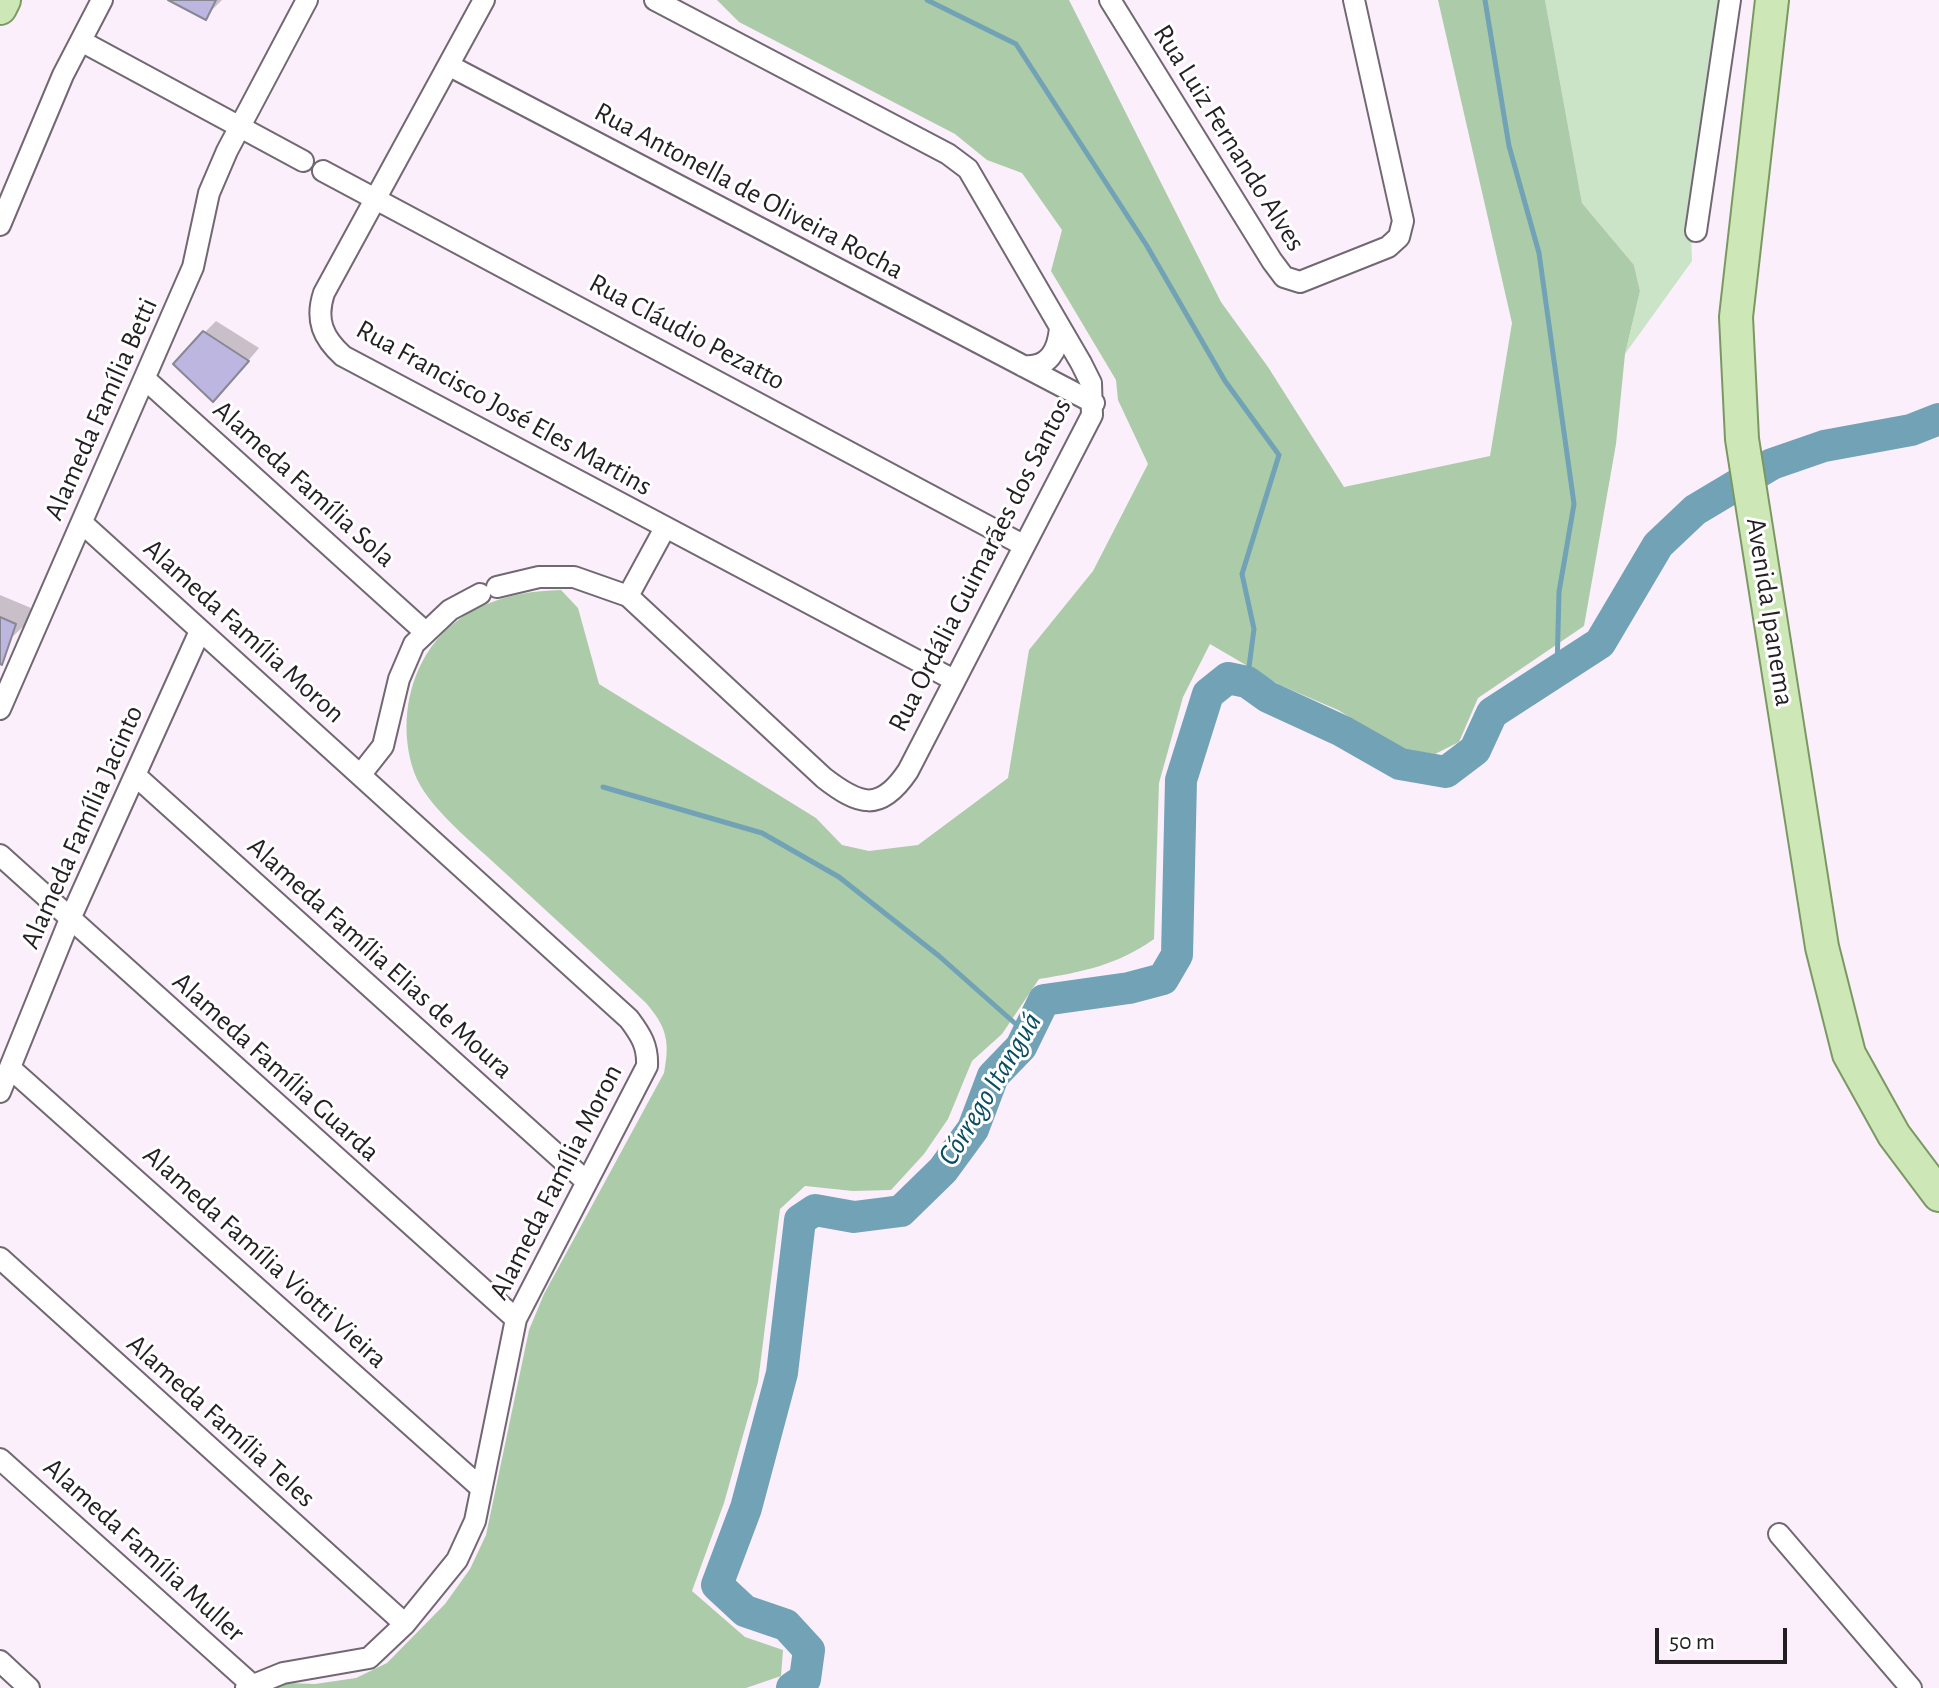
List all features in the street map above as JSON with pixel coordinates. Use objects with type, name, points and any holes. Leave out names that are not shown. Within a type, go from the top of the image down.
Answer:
[{"type":"main road","points":[[0,8],[4,0]]},
{"type":"main road","name":"Avenida Ipanema","points":[[1772,0],[1736,317],[1742,439],[1822,947],[1849,1054],[1894,1135],[1939,1195]]},
{"type":"street","points":[[0,225],[102,0]]},
{"type":"street","name":"Alameda Família Betti","points":[[0,709],[193,267],[209,193],[239,126],[307,0]]},
{"type":"street","name":"Rua Francisco José Eles Martins","points":[[484,0],[375,196],[319,306],[322,331],[330,344],[343,356],[952,679]]},
{"type":"street","name":"Rua Luiz Fernando Alves","points":[[1110,0],[1272,261],[1284,277],[1300,282],[1388,247],[1399,237],[1403,221],[1350,2]]},
{"type":"street","points":[[1696,231],[1730,0]]},
{"type":"street","name":"Rua Ordália Guimarães dos Santos","points":[[424,631],[450,610],[489,590],[539,577],[574,577],[628,596],[848,797],[867,802],[884,798],[897,787],[1085,430],[1094,403],[1091,383],[968,169],[948,154],[658,1]]},
{"type":"street","points":[[81,41],[303,161]]},
{"type":"street","name":"Rua Antonella de Oliveira Rocha","points":[[450,66],[1094,403]]},
{"type":"street","name":"Rua Cláudio Pezatto","points":[[323,171],[375,196],[1023,545]]},
{"type":"street","points":[[1023,366],[1034,367],[1046,361],[1058,348],[1060,328]]},
{"type":"street","name":"Alameda Família Sola","points":[[145,379],[424,631]]},
{"type":"street","name":"Alameda Família Moron","points":[[82,523],[629,1019],[644,1038],[647,1066],[516,1319],[472,1529],[457,1560],[405,1624],[369,1658],[283,1673],[249,1686]]},
{"type":"street","points":[[628,596],[665,528]]},
{"type":"street","name":"Alameda Família Jacinto","points":[[0,1092],[70,919],[200,631]]},
{"type":"street","points":[[361,774],[383,746],[399,679],[414,644],[424,631]]},
{"type":"street","name":"Alameda Família Elias de Moura","points":[[136,776],[587,1182]]},
{"type":"street","name":"Alameda Família Guarda","points":[[0,855],[516,1319]]},
{"type":"street","name":"Alameda Família Viotti Vieira","points":[[10,1068],[481,1488]]},
{"type":"street","name":"Alameda Família Teles","points":[[0,1258],[405,1624]]},
{"type":"street","name":"Alameda Família Muller","points":[[0,1459],[249,1686]]},
{"type":"street","points":[[1779,1534],[1911,1688]]},
{"type":"street","points":[[0,1661],[29,1688]]},
{"type":"green space","points":[[717,0],[1069,0],[1221,302],[1268,367],[1344,487],[1490,456],[1512,323],[1438,0],[1545,0],[1582,203],[1634,265],[1640,291],[1625,354],[1616,444],[1584,626],[1478,698],[1459,742],[1435,754],[1403,750],[1338,710],[1280,685],[1210,644],[1183,697],[1159,783],[1154,939],[1127,955],[1099,966],[1039,979],[1002,1034],[972,1061],[948,1119],[924,1154],[891,1190],[853,1191],[805,1186],[780,1209],[758,1382],[724,1503],[692,1591],[745,1637],[783,1650],[781,1676],[746,1688],[275,1688],[287,1683],[315,1684],[356,1678],[387,1663],[445,1604],[470,1569],[486,1535],[529,1330],[544,1294],[664,1073],[666,1062],[663,1028],[646,1003],[453,825],[420,785],[407,743],[407,712],[413,683],[426,655],[452,625],[484,605],[521,594],[561,590],[578,608],[599,684],[816,818],[842,845],[869,851],[918,845],[1008,778],[1029,650],[1093,571],[1148,464],[1118,400],[1116,380],[1051,271],[1062,230],[1022,173],[987,160],[955,134],[739,22]]},
{"type":"green space","points":[[1545,0],[1719,0],[1690,208],[1692,261],[1625,354],[1640,291],[1634,265],[1582,203]]},
{"type":"building","points":[[168,0],[216,0],[206,20]]},
{"type":"building","points":[[203,331],[249,361],[213,402],[173,364]]},
{"type":"building","points":[[0,617],[16,624],[2,665],[0,664]]},
{"type":"waterway","points":[[927,0],[1016,44],[1147,246],[1225,381],[1279,455],[1242,574],[1254,629],[1247,682]]},
{"type":"waterway","points":[[1485,0],[1509,146],[1539,253],[1574,504],[1559,592],[1557,670]]},
{"type":"waterway","name":"Córrego Itanguá","points":[[792,1688],[805,1679],[809,1650],[786,1625],[745,1611],[717,1585],[746,1508],[782,1373],[800,1220],[815,1210],[854,1217],[901,1211],[943,1170],[973,1129],[993,1076],[1021,1047],[1044,1000],[1129,988],[1163,979],[1177,955],[1181,780],[1208,694],[1228,678],[1247,682],[1268,697],[1342,731],[1400,764],[1446,772],[1475,750],[1492,713],[1600,643],[1658,545],[1695,510],[1772,464],[1824,446],[1911,430],[1939,419]]},
{"type":"waterway","points":[[603,787],[762,833],[839,877],[939,956],[1027,1034]]}]
